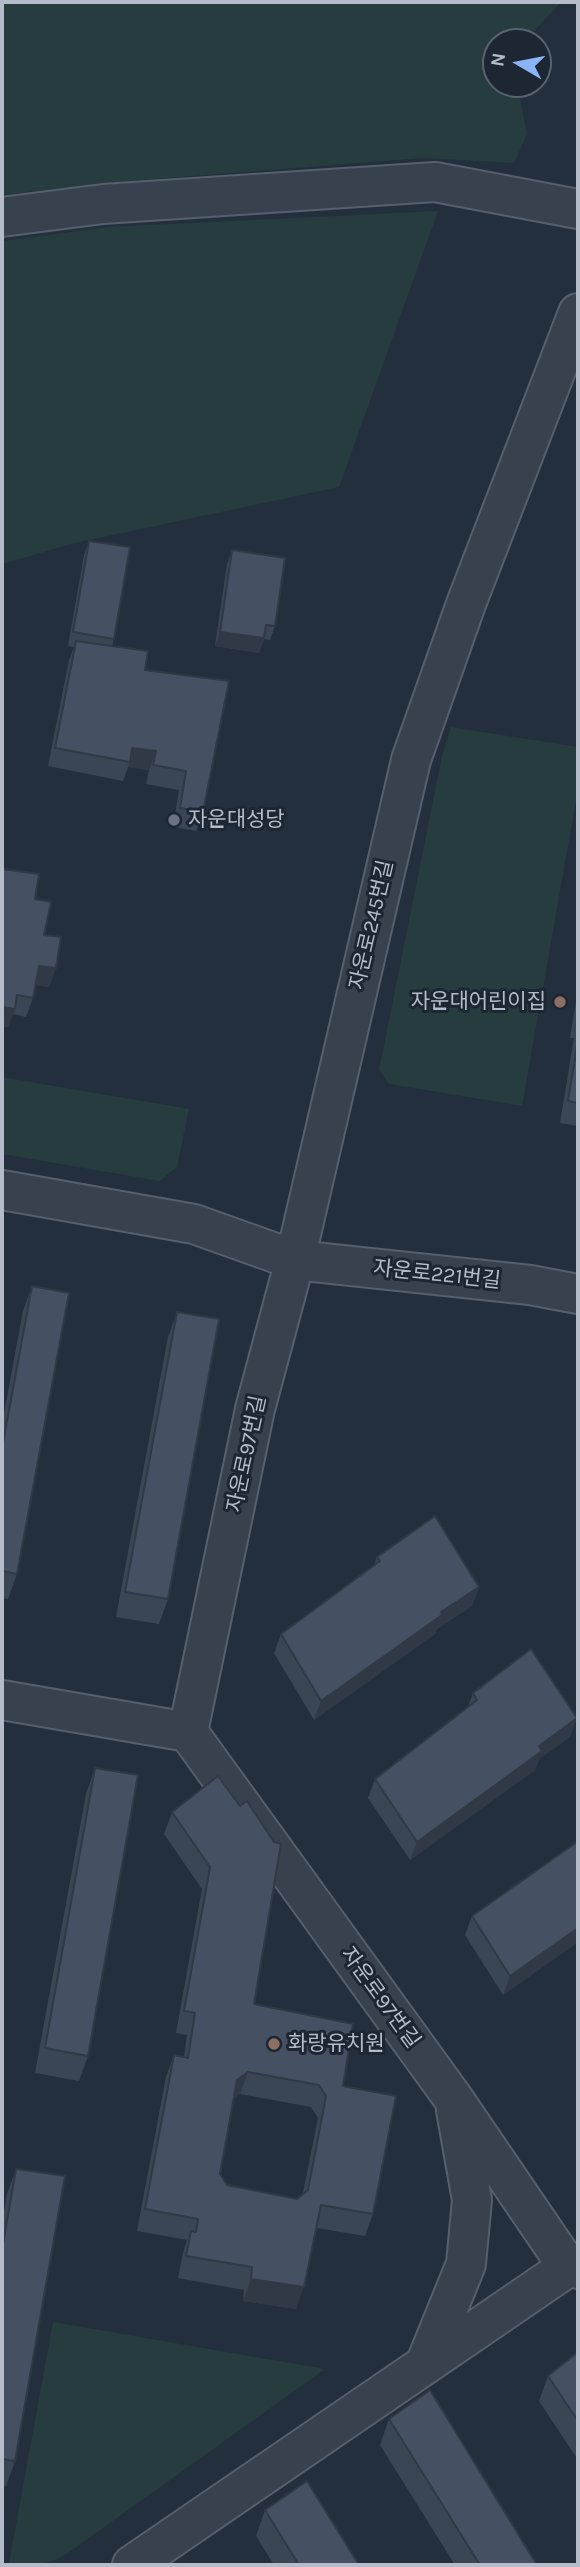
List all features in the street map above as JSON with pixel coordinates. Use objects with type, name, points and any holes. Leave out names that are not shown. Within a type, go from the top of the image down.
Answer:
[{"type":"street","points":[[2,217],[103,204],[435,182],[578,209]]},
{"type":"street","name":"자운로245번길","points":[[295,1260],[411,760],[466,604],[578,313]]},
{"type":"street","points":[[2,1190],[194,1224],[295,1260]]},
{"type":"street","name":"자운로221번길","points":[[295,1260],[530,1285],[578,1294]]},
{"type":"street","name":"자운로97번길","points":[[132,2565],[425,2365],[573,2268],[188,1732],[255,1409],[295,1260]]},
{"type":"street","points":[[2,1700],[188,1732]]},
{"type":"street","points":[[425,2365],[466,2264],[472,2200],[453,2098]]},
{"type":"green space","points":[[2,2],[561,2],[537,28],[482,28],[482,98],[520,98],[527,134],[514,163],[423,158],[105,183],[2,195]]},
{"type":"green space","points":[[438,211],[339,487],[75,543],[2,564],[2,241],[108,227]]},
{"type":"green space","points":[[451,727],[578,747],[578,789],[522,1106],[389,1084],[379,1070],[442,756]]},
{"type":"green space","points":[[2,1077],[189,1109],[177,1167],[160,1181],[2,1154]]},
{"type":"green space","points":[[53,2322],[325,2369],[68,2553],[40,2564],[9,2563]]},
{"type":"building","points":[[89,541],[130,547],[114,639],[73,632]]},
{"type":"building","points":[[232,550],[285,558],[275,626],[266,625],[264,638],[220,632]]},
{"type":"building","points":[[76,641],[148,651],[145,670],[229,681],[203,812],[180,808],[186,771],[153,765],[156,751],[132,748],[130,762],[55,748]]},
{"type":"building","points":[[2,869],[39,874],[35,899],[51,902],[44,935],[61,937],[56,968],[39,966],[33,998],[17,995],[15,1009],[2,1007]]},
{"type":"building","points":[[578,1040],[578,1103],[568,1101]]},
{"type":"building","points":[[32,1286],[69,1293],[17,1574],[2,1571],[2,1448]]},
{"type":"building","points":[[177,1312],[219,1319],[168,1599],[125,1592]]},
{"type":"building","points":[[435,1516],[479,1587],[321,1701],[281,1634],[380,1561],[377,1557]]},
{"type":"building","points":[[531,1649],[577,1718],[539,1746],[542,1751],[417,1842],[375,1779],[477,1700],[473,1693]]},
{"type":"building","points":[[95,1768],[138,1775],[88,2056],[45,2048]]},
{"type":"building","points":[[218,1776],[240,1806],[247,1801],[274,1842],[281,1844],[254,2004],[353,2024],[343,2086],[396,2096],[373,2214],[321,2205],[304,2287],[251,2279],[252,2267],[186,2256],[191,2231],[196,2232],[198,2219],[145,2209],[174,2055],[188,2058],[195,2013],[184,2011],[210,1867],[172,1812]],"holes":[[[248,2072],[319,2085],[326,2096],[308,2190],[297,2199],[227,2185],[220,2174],[237,2080]]]},
{"type":"building","points":[[577,1842],[578,1928],[510,1976],[472,1916]]},
{"type":"building","points":[[16,2169],[65,2176],[15,2461],[2,2459],[2,2250]]},
{"type":"building","points":[[578,2352],[578,2421],[548,2376]]},
{"type":"building","points":[[430,2390],[537,2565],[480,2565],[389,2419]]},
{"type":"building","points":[[307,2481],[359,2565],[299,2565],[265,2510]]},
{"type":"place","name":"자운대성당","points":[[174,820]]},
{"type":"place","name":"자운대어린이집","points":[[560,1002]]},
{"type":"place","name":"화랑유치원","points":[[274,2044]]}]
